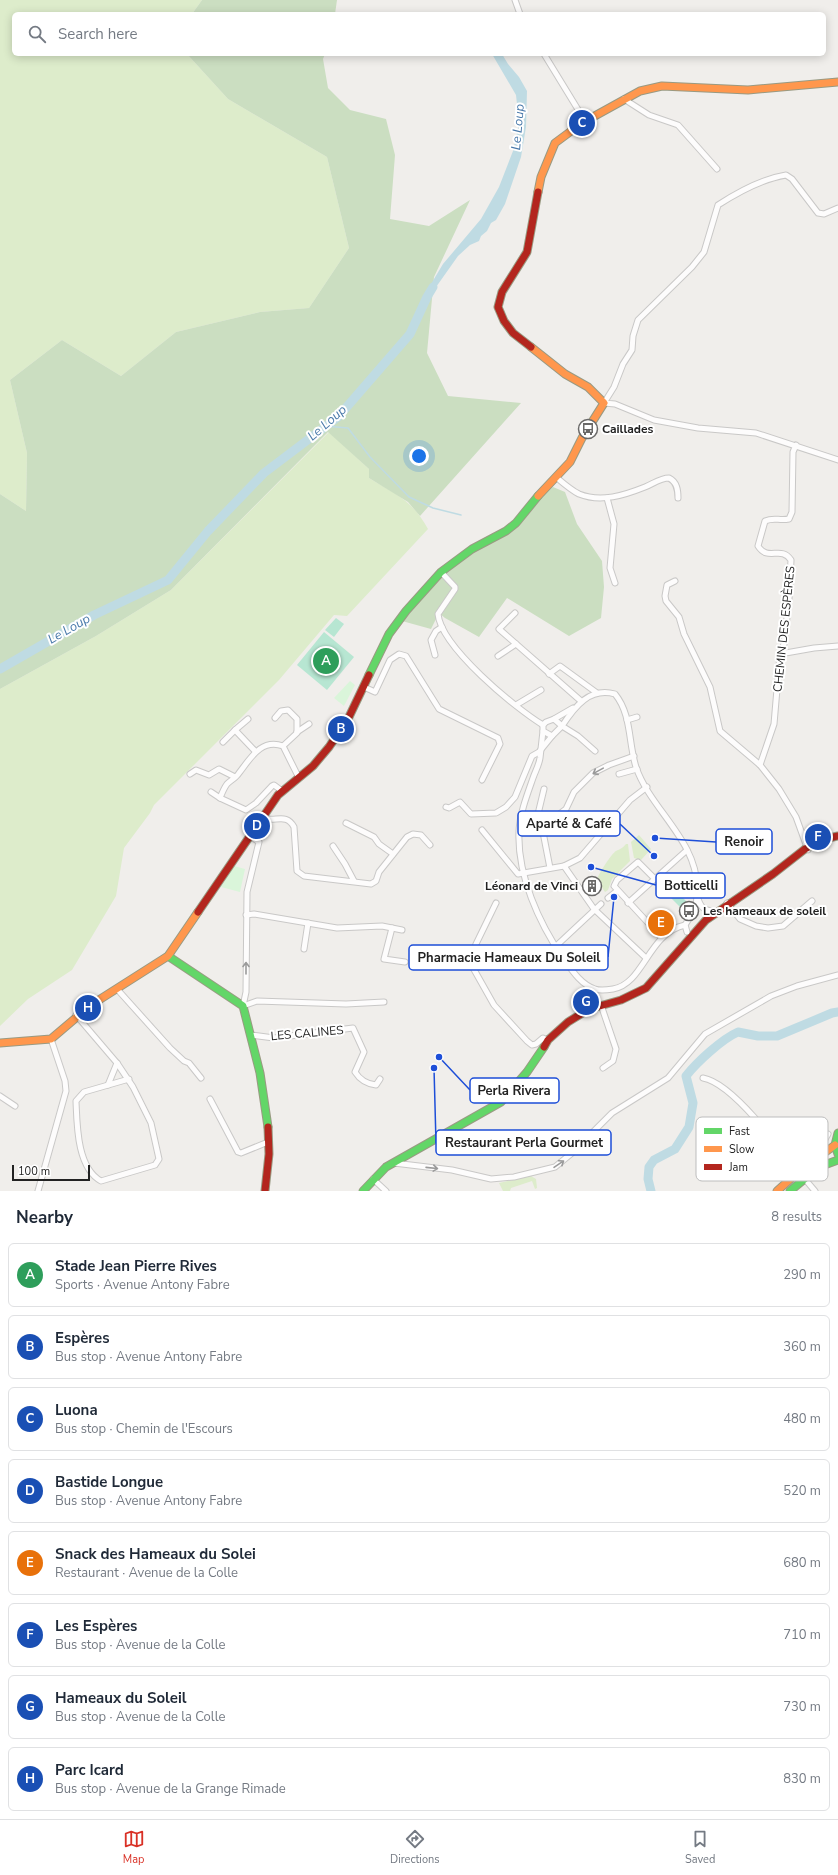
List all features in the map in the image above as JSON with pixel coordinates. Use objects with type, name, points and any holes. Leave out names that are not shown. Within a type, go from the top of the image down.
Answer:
[{"type":"street","points":[[515,0],[519,12]]},
{"type":"street","points":[[545,56],[585,121]]},
{"type":"street","points":[[838,82],[728,91],[662,86],[640,91],[585,121],[555,143],[549,154],[541,177],[527,252],[502,292],[498,307],[504,321],[513,333],[565,374],[588,387],[601,400],[615,404],[654,420],[705,429],[756,433],[838,460]]},
{"type":"street","points":[[624,99],[649,115],[678,125],[717,170]]},
{"type":"street","points":[[0,1043],[52,1040],[76,1016],[91,1005],[168,956],[282,791],[313,766],[329,747],[348,719],[389,634],[411,605],[441,572],[472,549],[506,531],[522,516],[541,492],[570,462],[601,400],[614,387],[623,364],[632,350],[633,336],[638,320],[692,267],[704,252],[718,205],[738,192],[767,180],[786,175],[792,179],[818,213],[824,214],[838,208]]},
{"type":"street","name":"CHEMIN DES ESPÈRES","points":[[760,765],[774,724],[780,654],[784,644],[789,599],[791,560],[787,555],[780,552],[771,554],[761,550],[758,546],[765,521],[772,518],[783,520],[789,519],[792,512],[793,452],[796,446]]},
{"type":"street","points":[[556,477],[578,494],[596,499],[631,493],[662,479],[669,478],[675,483],[678,490],[678,498]]},
{"type":"street","points":[[607,498],[614,524],[610,568],[616,583]]},
{"type":"street","points":[[441,572],[456,586],[438,614],[438,622],[473,668],[516,705],[543,724]]},
{"type":"street","points":[[675,581],[667,585],[664,596],[666,601],[679,617],[684,634],[710,688],[720,731],[760,765],[788,802],[796,817],[808,849]]},
{"type":"street","points":[[514,613],[499,629],[581,701]]},
{"type":"street","points":[[435,655],[431,640],[436,631],[442,627]]},
{"type":"street","points":[[498,656],[516,644]]},
{"type":"street","points":[[780,654],[814,648],[838,646]]},
{"type":"street","points":[[364,687],[375,692],[390,660],[400,654],[406,656],[439,709],[498,738],[500,744],[482,780]]},
{"type":"street","points":[[549,674],[560,666],[597,692]]},
{"type":"street","points":[[516,705],[541,690]]},
{"type":"street","points":[[446,807],[449,808],[460,802],[471,814],[496,813],[506,807],[515,797],[532,756],[539,752],[562,726],[574,708],[581,701],[597,692],[616,694],[622,702],[637,769],[687,850],[695,872],[697,889]]},
{"type":"street","points":[[543,724],[574,708]]},
{"type":"street","points":[[275,718],[281,711],[288,710],[297,719],[297,732]]},
{"type":"street","points":[[627,720],[637,717]]},
{"type":"street","points":[[223,742],[248,719]]},
{"type":"street","points":[[554,719],[595,750]]},
{"type":"street","points":[[283,746],[297,732],[309,724]]},
{"type":"street","points":[[543,724],[539,752],[540,758],[522,812],[519,831],[521,853],[525,874],[543,926],[574,973],[588,986],[596,990],[614,989],[626,983],[640,969],[646,958],[662,938],[676,927],[685,925],[696,908],[697,895],[701,907],[706,910],[712,910]]},
{"type":"street","points":[[235,730],[255,751]]},
{"type":"street","points":[[543,731],[552,736]]},
{"type":"street","points":[[220,798],[226,785],[235,777],[255,751],[267,745],[276,743],[283,746],[299,778]]},
{"type":"street","points":[[542,827],[566,809],[574,792],[593,773],[609,765],[634,756]]},
{"type":"street","points":[[190,774],[196,770],[209,775],[219,769],[235,777]]},
{"type":"street","points":[[619,774],[637,769]]},
{"type":"street","points":[[211,792],[220,798],[246,810],[256,803],[272,786],[274,785],[282,791]]},
{"type":"street","points":[[482,830],[516,873],[520,875],[564,866],[580,858],[630,800],[647,787]]},
{"type":"street","points":[[544,790],[538,814],[550,868]]},
{"type":"street","points":[[262,818],[285,819],[291,821],[294,827],[298,871],[304,876],[371,884],[376,881],[379,872],[407,836],[413,834],[421,835],[430,844]]},
{"type":"street","points":[[346,823],[374,837],[379,844],[393,854]]},
{"type":"street","points":[[250,836],[258,842],[247,892],[246,992],[243,1006],[260,1072],[268,1142],[268,1167],[265,1191]]},
{"type":"street","points":[[656,979],[687,932],[703,917],[712,910],[727,903],[773,874],[808,849],[838,836]]},
{"type":"street","points":[[333,846],[354,881]]},
{"type":"street","points":[[628,903],[654,878],[687,850]]},
{"type":"street","points":[[654,878],[639,863],[636,862],[616,882],[614,886],[628,903],[662,938]]},
{"type":"street","points":[[564,866],[594,909],[646,958]]},
{"type":"street","points":[[608,898],[617,891]]},
{"type":"street","points":[[727,903],[740,919],[756,926],[768,928],[782,926],[812,901]]},
{"type":"street","points":[[496,903],[476,944],[472,966],[494,1005],[527,1041],[532,1045],[536,1044],[543,1038],[548,1040]]},
{"type":"street","points":[[363,1191],[373,1179],[394,1163],[501,1102],[526,1072],[548,1040],[568,1022],[582,1012],[633,996],[651,984],[698,927],[727,903]]},
{"type":"street","points":[[556,947],[580,925],[594,909],[601,904]]},
{"type":"street","points":[[246,915],[254,914],[337,928],[382,926],[402,930]]},
{"type":"street","points":[[304,948],[308,923]]},
{"type":"street","points":[[685,925],[687,932]]},
{"type":"street","points":[[392,928],[384,960],[405,962]]},
{"type":"street","points":[[168,956],[243,1006]]},
{"type":"street","points":[[394,1163],[452,1170],[491,1179],[514,1177],[555,1167],[572,1153],[612,1114],[668,1078],[705,1034],[771,996],[797,986],[838,975]]},
{"type":"street","points":[[117,988],[170,1048],[188,1063],[201,1078]]},
{"type":"street","points":[[243,1006],[257,1001],[346,1004],[384,1002]]},
{"type":"street","points":[[601,1005],[616,1049],[613,1061],[603,1068]]},
{"type":"street","points":[[76,1016],[129,1079],[151,1123],[160,1159],[155,1165],[100,1181],[93,1177],[77,1136],[76,1101],[84,1092],[129,1079]]},
{"type":"street","name":"LES CALINES","points":[[251,1035],[274,1038],[353,1028],[364,1052],[355,1072],[359,1078],[370,1084],[376,1085],[380,1079]]},
{"type":"street","points":[[38,1191],[66,1092],[66,1081],[52,1040]]},
{"type":"street","points":[[108,1085],[117,1064]]},
{"type":"street","points":[[704,1078],[713,1081],[753,1117]]},
{"type":"street","points":[[0,1096],[15,1106]]},
{"type":"street","points":[[210,1099],[238,1152],[241,1153],[268,1142]]},
{"type":"street","points":[[838,1133],[835,1145],[838,1154]]},
{"type":"street","points":[[828,1150],[835,1145]]},
{"type":"street","points":[[828,1164],[838,1160]]},
{"type":"street","points":[[373,1179],[386,1191]]},
{"type":"street","points":[[777,1191],[788,1181]]},
{"type":"street","points":[[790,1191],[801,1181]]},
{"type":"street","points":[[807,1181],[815,1191]]},
{"type":"green space","points":[[0,0],[202,0],[193,12],[12,12],[12,56],[189,56],[228,99],[327,157],[349,248],[309,308],[260,312],[176,332],[121,376],[62,340],[10,380],[27,453],[26,511],[0,494]]},
{"type":"green space","points":[[202,0],[337,0],[335,12],[193,12]]},
{"type":"green space","points":[[189,56],[324,56],[323,59],[328,88],[350,110],[386,119],[395,155],[390,219],[429,226],[470,200],[434,277],[427,353],[448,396],[521,403],[420,516],[408,502],[369,478],[369,469],[328,432],[171,590],[96,636],[0,689],[0,494],[26,511],[27,453],[10,380],[62,340],[121,376],[176,332],[260,312],[309,308],[349,248],[327,157],[228,99]]},
{"type":"green space","points":[[329,432],[369,469],[369,478],[396,494],[410,505],[428,529],[347,616],[334,615],[279,680],[154,805],[150,813],[124,848],[116,896],[72,970],[28,999],[0,1026],[0,689],[96,636],[171,590]]},
{"type":"green space","points":[[553,487],[565,492],[577,524],[602,561],[604,587],[601,618],[569,636],[507,598],[479,637],[445,618],[439,613],[431,629],[402,621],[435,580],[476,544],[519,522],[540,497]]},
{"type":"green space","points":[[336,618],[344,624],[334,637],[325,630]]},
{"type":"green space","points":[[324,632],[354,657],[327,690],[297,665]]},
{"type":"green space","points":[[350,681],[355,685],[344,706],[334,698]]},
{"type":"green space","points":[[639,835],[651,849],[641,860],[634,858],[631,842]]},
{"type":"green space","points":[[628,844],[630,861],[612,879],[608,890],[605,892],[597,880],[611,856]]},
{"type":"green space","points":[[234,866],[245,869],[240,892],[221,887]]},
{"type":"green space","points":[[674,889],[687,902],[681,908],[668,895]]},
{"type":"green space","points":[[531,1176],[536,1179],[537,1188],[535,1189],[532,1181],[511,1188],[510,1191],[503,1191],[499,1183]]},
{"type":"water","name":"Le Loup","points":[[493,56],[503,56],[519,77],[527,91],[526,127],[521,157],[505,204],[496,220],[491,223],[479,241],[470,245],[458,256],[429,297],[425,296],[443,264],[481,219],[499,187],[513,151],[519,123],[516,95]]},
{"type":"waterway","name":"Le Loup","points":[[0,669],[94,615],[168,580],[208,531],[264,473],[338,417],[410,334],[433,287]]},
{"type":"waterway","points":[[326,426],[348,428],[370,457],[409,497],[433,508],[461,515]]},
{"type":"waterway","points":[[651,1191],[648,1179],[649,1167],[654,1160],[675,1149],[689,1127],[693,1103],[686,1076],[703,1058],[717,1045],[738,1032],[758,1036],[777,1036],[832,1013],[838,1012]]},
{"type":"traffic: fast","points":[[369,675],[389,634],[406,611],[441,572],[472,549],[506,531],[516,523],[538,496]]},
{"type":"traffic: fast","points":[[168,956],[243,1006],[260,1073],[268,1127]]},
{"type":"traffic: fast","points":[[363,1191],[386,1167],[501,1102],[527,1072],[544,1047]]},
{"type":"traffic: fast","points":[[838,1133],[835,1145],[838,1154]]},
{"type":"traffic: fast","points":[[828,1164],[838,1160]]},
{"type":"traffic: fast","points":[[790,1191],[802,1181]]},
{"type":"traffic: slow","points":[[538,192],[541,177],[555,143],[582,123],[640,91],[662,86],[748,90],[838,82]]},
{"type":"traffic: slow","points":[[531,347],[565,374],[588,387],[604,403],[582,438],[570,462],[538,496]]},
{"type":"traffic: slow","points":[[0,1043],[51,1039],[91,1005],[168,956],[198,912]]},
{"type":"traffic: slow","points":[[828,1150],[835,1145]]},
{"type":"traffic: slow","points":[[777,1191],[788,1181]]},
{"type":"traffic: jam","points":[[531,347],[513,333],[504,321],[498,307],[502,292],[527,252],[538,192]]},
{"type":"traffic: jam","points":[[198,912],[278,795],[313,766],[329,747],[348,719],[369,675]]},
{"type":"traffic: jam","points":[[544,1047],[548,1040],[568,1022],[589,1009],[621,1000],[646,988],[706,920],[773,874],[805,849],[821,840],[838,836]]},
{"type":"traffic: jam","points":[[265,1191],[269,1154],[268,1127]]},
{"type":"place","name":"Luona","points":[[582,123]]},
{"type":"place","name":"Caillades","points":[[588,429]]},
{"type":"place","name":"Stade Jean Pierre Rives","points":[[326,661]]},
{"type":"place","name":"Espères","points":[[341,729]]},
{"type":"place","name":"Bastide Longue","points":[[257,826]]},
{"type":"place","name":"Les Espères","points":[[818,837]]},
{"type":"place","name":"Renoir","points":[[655,838]]},
{"type":"place","name":"Aparté & Café","points":[[654,856]]},
{"type":"place","name":"Botticelli","points":[[591,867]]},
{"type":"place","name":"Léonard de Vinci","points":[[592,886]]},
{"type":"place","name":"Pharmacie Hameaux Du Soleil","points":[[614,897]]},
{"type":"place","name":"Les hameaux de soleil","points":[[689,911]]},
{"type":"place","name":"Snack des Hameaux du Solei","points":[[661,923]]},
{"type":"place","name":"Hameaux du Soleil","points":[[586,1002]]},
{"type":"place","name":"Parc Icard","points":[[88,1008]]},
{"type":"place","name":"Perla Rivera","points":[[439,1057]]},
{"type":"place","name":"Restaurant Perla Gourmet","points":[[434,1068]]}]
